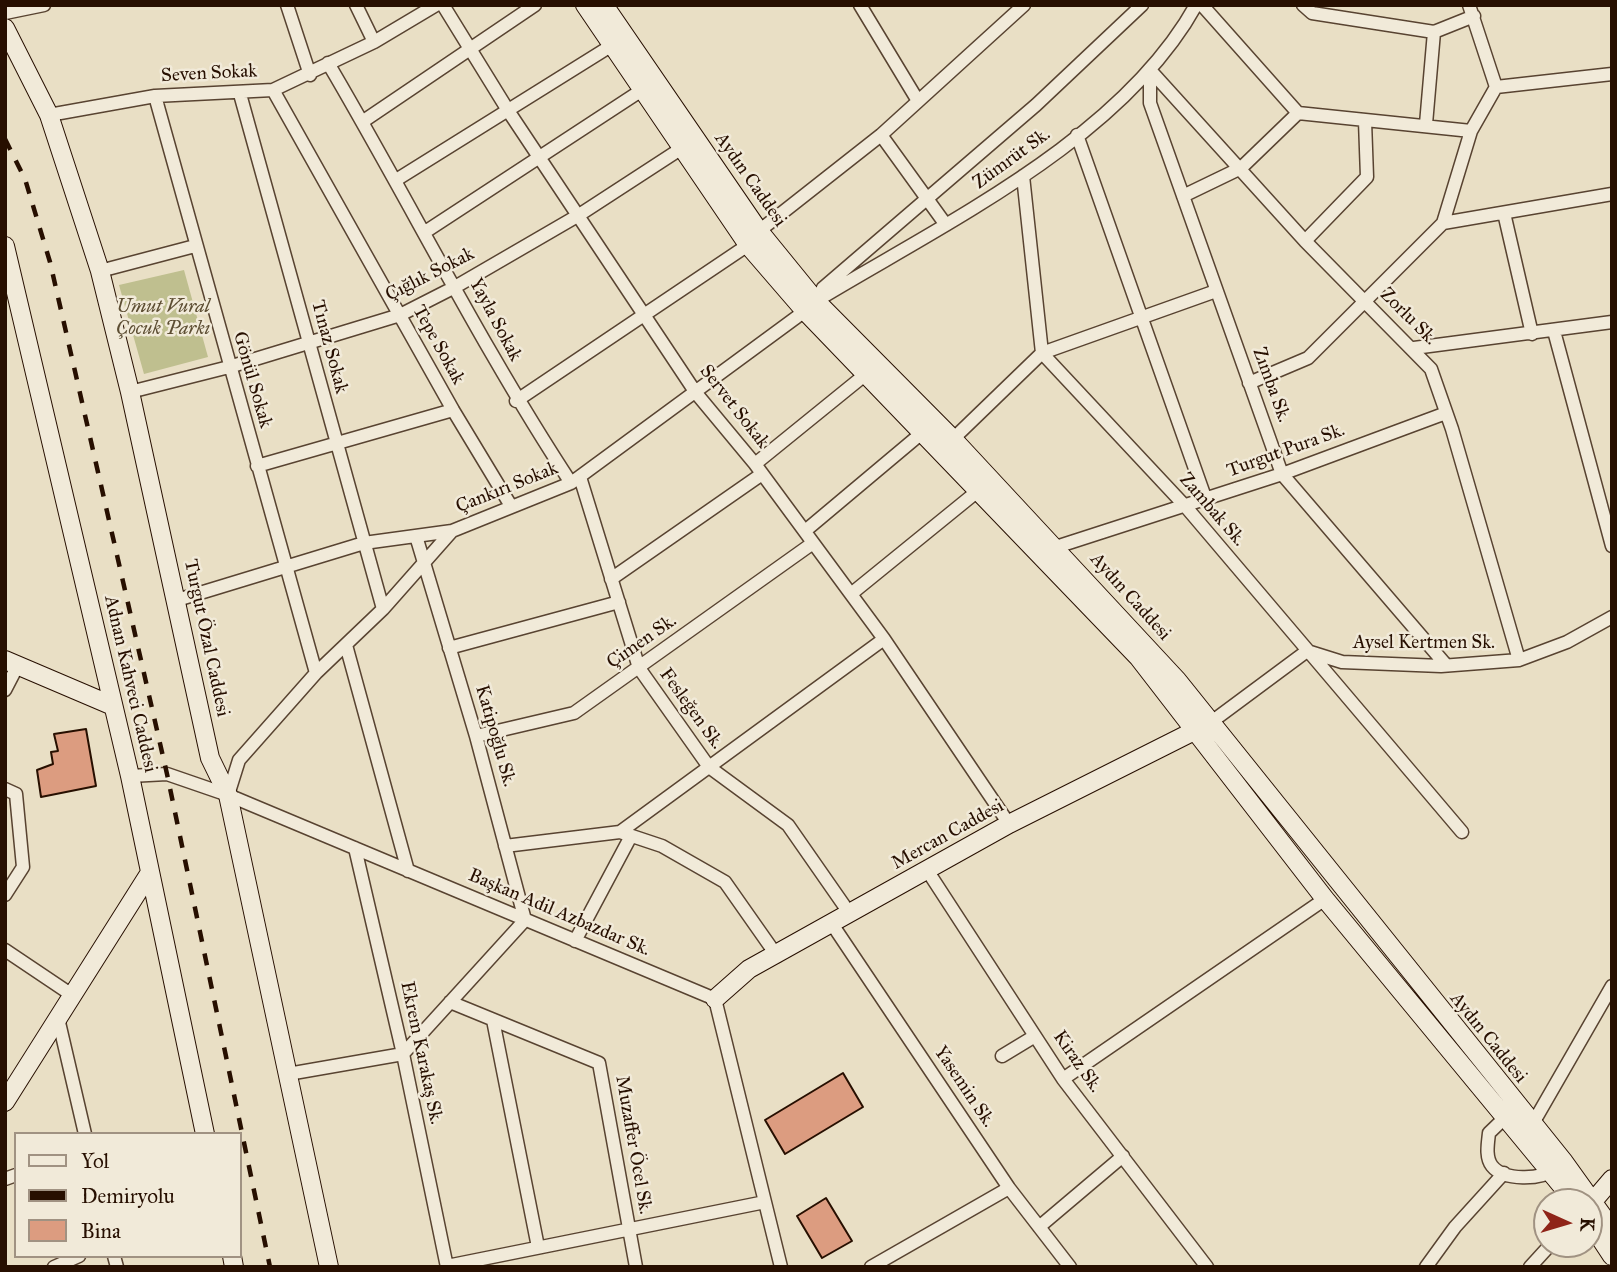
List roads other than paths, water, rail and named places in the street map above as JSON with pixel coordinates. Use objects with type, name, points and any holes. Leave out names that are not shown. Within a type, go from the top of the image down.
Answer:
[{"type":"main road","name":"Aydın Caddesi","points":[[585,5],[614,44],[682,148],[866,374],[1203,726],[1511,1111],[1577,1188]]},
{"type":"main road","name":"Aydın Caddesi","points":[[604,5],[753,238]]},
{"type":"main road","name":"Turgut Özal Caddesi","points":[[5,28],[49,115],[100,271],[177,600],[210,758],[229,795],[329,1267]]},
{"type":"main road","name":"Adnan Kahveci Caddesi","points":[[5,246],[130,776],[205,1132]]},
{"type":"main road","name":"Aydın Caddesi","points":[[810,306],[953,439],[1177,680],[1203,726],[1325,899],[1511,1111],[1532,1125],[1568,1188]]},
{"type":"main road","points":[[12,663],[113,706]]},
{"type":"main road","name":"Mercan Caddesi","points":[[715,999],[749,969],[777,956],[1009,824],[1203,726]]},
{"type":"main road","points":[[7,1096],[149,874]]},
{"type":"street","points":[[5,13],[44,5]]},
{"type":"street","points":[[287,5],[310,75]]},
{"type":"street","points":[[356,5],[374,42]]},
{"type":"street","name":"Seven Sokak","points":[[49,115],[155,96],[240,94],[273,90],[310,75],[328,63],[374,42],[436,5]]},
{"type":"street","name":"Servet Sokak","points":[[443,5],[509,112],[696,393],[759,469],[884,639],[1009,824]]},
{"type":"street","points":[[362,122],[473,50],[535,5]]},
{"type":"street","points":[[860,5],[918,101]]},
{"type":"street","points":[[516,401],[753,238],[881,135],[1024,5]]},
{"type":"street","points":[[810,306],[823,288],[927,201],[1142,5]]},
{"type":"street","name":"Zümrüt Sk.","points":[[810,306],[986,203],[1108,111],[1150,70],[1180,35],[1196,5]]},
{"type":"street","points":[[1202,5],[1298,113],[1365,121],[1426,124],[1471,131]]},
{"type":"street","points":[[1249,383],[1308,358],[1443,223],[1471,131],[1496,87],[1471,11],[1434,32],[1312,13],[1303,5]]},
{"type":"street","points":[[1426,124],[1434,32]]},
{"type":"street","points":[[396,180],[509,112],[614,44]]},
{"type":"street","name":"Yayla Sokak","points":[[328,63],[425,232],[516,401],[575,480]]},
{"type":"street","name":"Zorlu Sk.","points":[[1150,70],[1305,241],[1414,348],[1431,369],[1519,660]]},
{"type":"street","name":"Zımba Sk.","points":[[1150,70],[1150,103],[1282,474],[1446,665]]},
{"type":"street","points":[[1496,87],[1612,74]]},
{"type":"street","name":"Tepe Sokak","points":[[273,90],[453,410],[512,506]]},
{"type":"street","points":[[425,232],[642,90]]},
{"type":"street","name":"Tınaz Sokak","points":[[240,94],[335,444],[383,609]]},
{"type":"street","name":"Gönül Sokak","points":[[155,96],[316,673]]},
{"type":"street","points":[[1183,196],[1241,168],[1298,113]]},
{"type":"street","points":[[1305,241],[1367,177],[1365,121]]},
{"type":"street","points":[[881,135],[946,225]]},
{"type":"street","points":[[1077,135],[1206,500]]},
{"type":"street","name":"Çığlık Sokak","points":[[130,392],[229,367],[400,315],[455,287],[579,215],[682,148]]},
{"type":"street","points":[[1023,176],[1042,352]]},
{"type":"street","points":[[1443,223],[1612,194]]},
{"type":"street","points":[[1504,213],[1532,334]]},
{"type":"street","points":[[100,271],[195,246]]},
{"type":"street","points":[[953,439],[1042,352],[1216,291]]},
{"type":"street","name":"Çankırı Sokak","points":[[177,600],[364,543],[452,531],[575,480],[810,306]]},
{"type":"street","points":[[1414,348],[1612,322]]},
{"type":"street","points":[[1554,331],[1612,546]]},
{"type":"street","name":"Zambak Sk.","points":[[1042,352],[1185,507],[1462,832]]},
{"type":"street","points":[[611,579],[759,469],[866,374]]},
{"type":"street","points":[[257,466],[453,410]]},
{"type":"street","name":"Turgut Pura Sk.","points":[[1056,547],[1282,474],[1446,413]]},
{"type":"street","points":[[805,531],[923,432]]},
{"type":"street","name":"Fesleğen Sk.","points":[[575,480],[611,579],[639,668],[709,766],[788,825],[850,914]]},
{"type":"street","points":[[851,594],[979,490]]},
{"type":"street","points":[[229,795],[239,760],[316,673],[383,609],[452,531]]},
{"type":"street","name":"Katipoğlu Sk.","points":[[416,536],[476,736],[525,920]]},
{"type":"street","name":"Çimen Sk.","points":[[476,736],[574,713],[813,543]]},
{"type":"street","points":[[449,648],[619,603]]},
{"type":"street","name":"Aysel Kertmen Sk.","points":[[1307,651],[1342,662],[1446,665],[1519,660],[1567,642],[1612,617]]},
{"type":"street","points":[[575,941],[625,834],[709,766],[884,639]]},
{"type":"street","points":[[346,645],[408,871]]},
{"type":"street","points":[[1203,726],[1307,651]]},
{"type":"street","points":[[5,690],[12,663]]},
{"type":"street","name":"Başkan Adil Azbazdar Sk.","points":[[130,776],[167,774],[229,795],[715,999]]},
{"type":"street","points":[[5,789],[16,794],[23,867],[5,895]]},
{"type":"street","points":[[505,846],[625,834],[662,846],[725,883],[777,956]]},
{"type":"street","name":"Ekrem Karakaş Sk.","points":[[355,848],[447,1267]]},
{"type":"street","name":"Kiraz Sk.","points":[[927,870],[1063,1079],[1207,1267]]},
{"type":"street","points":[[1063,1079],[1325,899]]},
{"type":"street","points":[[288,1074],[402,1054],[525,920]]},
{"type":"street","name":"Yasemin Sk.","points":[[832,924],[1009,1188],[1070,1267]]},
{"type":"street","points":[[5,950],[72,995]]},
{"type":"street","points":[[1532,1125],[1612,986]]},
{"type":"street","points":[[715,999],[781,1267]]},
{"type":"street","name":"Muzaffer Öcel Sk.","points":[[450,1002],[599,1063],[636,1267]]},
{"type":"street","points":[[58,1018],[85,1132]]},
{"type":"street","points":[[492,1020],[538,1247]]},
{"type":"street","points":[[1002,1056],[1035,1035]]},
{"type":"street","points":[[1511,1111],[1489,1133],[1488,1145],[1493,1167],[1504,1173],[1530,1177],[1557,1167]]},
{"type":"street","points":[[1039,1227],[1123,1157]]},
{"type":"street","points":[[1426,1267],[1455,1227],[1504,1173]]},
{"type":"street","points":[[871,1267],[1009,1188]]},
{"type":"street","points":[[447,1267],[628,1227],[765,1202]]},
{"type":"street","points":[[54,1267],[74,1258]]},
{"type":"railway","points":[[5,139],[25,179],[50,262],[167,774],[242,1132]]},
{"type":"railway","points":[[242,1133],[270,1267]]},
{"type":"park label","name":"Umut Vural Çocuk Parkı","points":[[163,318]]}]
